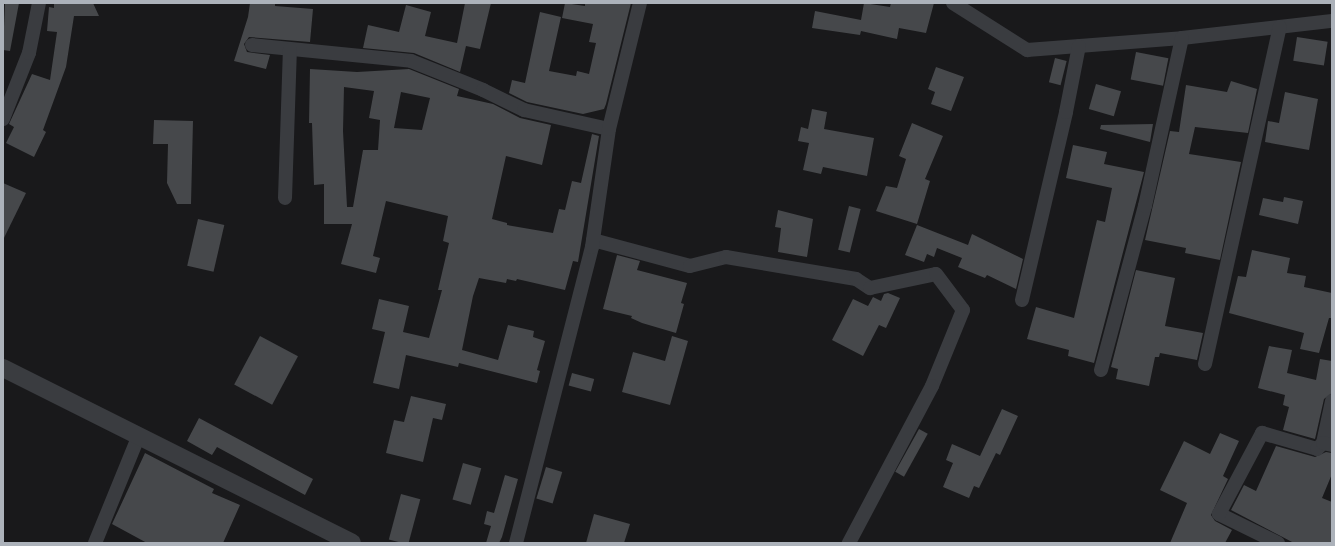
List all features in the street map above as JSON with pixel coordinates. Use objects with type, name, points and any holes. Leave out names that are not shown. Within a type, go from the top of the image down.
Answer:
[{"type":"street","points":[[3,119],[29,53],[39,3]]},
{"type":"street","points":[[516,543],[593,240],[609,129],[640,3]]},
{"type":"street","points":[[953,3],[1027,50],[1182,38],[1332,21]]},
{"type":"street","points":[[1205,364],[1280,27]]},
{"type":"street","points":[[1101,370],[1145,206],[1182,38]]},
{"type":"street","points":[[252,45],[411,61],[484,90],[524,110],[609,129]]},
{"type":"street","points":[[1022,300],[1066,112],[1079,46]]},
{"type":"street","points":[[285,198],[290,50]]},
{"type":"street","points":[[593,240],[690,266],[726,257],[856,279],[870,288],[936,274],[963,310],[932,386],[849,543]]},
{"type":"street","points":[[3,368],[352,543]]},
{"type":"street","points":[[1278,543],[1219,514],[1262,433],[1317,448],[1327,444],[1332,401]]},
{"type":"street","points":[[95,543],[139,435]]},
{"type":"building","points":[[5,3],[19,3],[10,51],[3,50]]},
{"type":"building","points":[[54,3],[93,3],[99,16],[74,16],[66,67],[43,130],[46,132],[34,157],[6,143],[14,127],[9,124],[32,74],[50,80],[57,32],[47,31],[49,7],[54,8]]},
{"type":"building","points":[[250,3],[275,3],[275,6],[313,9],[310,42],[249,37],[244,44],[247,52],[270,55],[266,69],[234,61],[248,17]]},
{"type":"building","points":[[465,3],[491,3],[480,49],[466,46],[460,72],[414,53],[363,48],[368,25],[399,32],[406,5],[431,12],[425,36],[457,43]]},
{"type":"building","points":[[565,3],[585,6],[585,3],[631,3],[604,109],[583,114],[527,102],[509,93],[512,80],[525,83],[540,12],[561,17],[549,71],[576,76],[577,71],[589,74],[596,43],[589,42],[593,24],[562,18]]},
{"type":"building","points":[[864,3],[890,7],[891,3],[934,3],[926,33],[899,28],[897,39],[861,31],[860,35],[812,28],[815,11],[861,20]]},
{"type":"building","points":[[1297,37],[1328,42],[1324,66],[1293,61]]},
{"type":"building","points":[[1136,52],[1168,58],[1163,86],[1131,79]]},
{"type":"building","points":[[1055,58],[1067,61],[1061,85],[1049,82]]},
{"type":"building","points":[[936,67],[964,77],[951,111],[931,104],[935,92],[928,89]]},
{"type":"building","points":[[310,69],[357,72],[409,69],[459,89],[457,96],[493,104],[520,118],[551,125],[542,165],[506,156],[492,219],[507,223],[507,225],[553,233],[559,209],[565,210],[572,181],[581,183],[592,134],[599,136],[578,262],[573,261],[565,290],[517,279],[516,281],[507,279],[506,283],[479,278],[473,296],[462,350],[498,360],[508,325],[534,331],[533,337],[545,341],[537,370],[540,371],[537,383],[459,363],[458,367],[406,355],[399,389],[373,383],[385,332],[372,329],[379,299],[409,306],[403,332],[429,338],[442,290],[438,290],[449,243],[443,241],[448,216],[386,201],[373,256],[380,258],[376,273],[341,264],[352,224],[324,224],[324,184],[314,185],[312,123],[309,123]],"holes":[[[344,87],[374,91],[369,118],[380,120],[378,150],[363,150],[353,207],[347,207],[343,131]],[[401,92],[430,98],[422,130],[394,128]]]},
{"type":"building","points":[[1231,81],[1257,89],[1248,133],[1195,127],[1189,154],[1241,162],[1220,260],[1185,253],[1186,248],[1145,240],[1170,131],[1179,132],[1186,85],[1227,92]]},
{"type":"building","points":[[1096,84],[1121,91],[1114,116],[1089,109]]},
{"type":"building","points":[[1285,92],[1318,99],[1309,150],[1265,142],[1268,121],[1279,123]]},
{"type":"building","points":[[812,109],[827,112],[824,129],[874,138],[867,176],[823,167],[821,174],[803,170],[809,143],[798,141],[801,127],[808,129]]},
{"type":"building","points":[[154,120],[193,121],[191,204],[177,204],[167,183],[168,144],[153,144]]},
{"type":"building","points":[[912,123],[943,136],[925,179],[930,181],[917,224],[876,211],[886,186],[897,188],[906,159],[899,156]]},
{"type":"building","points":[[1153,124],[1150,142],[1100,129],[1101,125]]},
{"type":"building","points":[[1073,145],[1107,152],[1104,164],[1144,172],[1094,363],[1068,356],[1069,350],[1027,339],[1036,307],[1074,318],[1097,220],[1105,222],[1112,188],[1066,178]]},
{"type":"building","points":[[3,183],[26,193],[3,240]]},
{"type":"building","points":[[1284,197],[1303,201],[1298,224],[1259,215],[1263,198],[1283,202]]},
{"type":"building","points":[[849,206],[861,209],[850,253],[838,250]]},
{"type":"building","points":[[778,210],[813,219],[807,257],[778,252],[781,228],[775,227]]},
{"type":"building","points":[[198,219],[224,225],[214,272],[187,266]]},
{"type":"building","points":[[917,225],[968,245],[972,234],[1023,259],[1016,289],[987,275],[985,278],[958,267],[962,258],[937,248],[934,257],[927,254],[924,262],[905,255]]},
{"type":"building","points":[[1252,250],[1290,258],[1287,273],[1306,276],[1304,287],[1332,293],[1332,318],[1329,318],[1319,353],[1300,349],[1304,333],[1229,313],[1238,276],[1246,277]]},
{"type":"building","points":[[617,255],[640,261],[637,270],[687,283],[681,303],[684,304],[676,333],[642,323],[631,318],[632,316],[603,309]]},
{"type":"building","points":[[1136,270],[1175,278],[1165,326],[1203,333],[1197,360],[1160,353],[1159,357],[1155,357],[1149,386],[1116,379],[1118,369],[1111,367]]},
{"type":"building","points":[[888,293],[900,298],[886,328],[879,325],[863,356],[832,340],[853,299],[868,306],[873,297],[881,301],[884,294]]},
{"type":"building","points":[[260,336],[298,356],[272,405],[234,385]]},
{"type":"building","points":[[672,336],[688,341],[670,405],[622,392],[633,352],[665,361]]},
{"type":"building","points":[[1269,346],[1292,350],[1287,373],[1316,380],[1320,359],[1332,361],[1332,393],[1324,399],[1315,439],[1283,430],[1289,407],[1283,405],[1285,395],[1258,388]]},
{"type":"building","points":[[572,373],[594,379],[591,392],[569,386]]},
{"type":"building","points":[[411,396],[446,404],[442,420],[433,418],[423,462],[386,453],[394,420],[404,422]]},
{"type":"building","points":[[1002,409],[1018,416],[1000,455],[996,453],[979,488],[974,486],[969,498],[943,487],[953,463],[946,460],[952,444],[980,456]]},
{"type":"building","points":[[199,418],[313,479],[305,495],[217,447],[212,455],[187,441]]},
{"type":"building","points":[[919,429],[928,434],[904,477],[895,472]]},
{"type":"building","points":[[1220,433],[1239,441],[1223,476],[1228,479],[1211,515],[1215,521],[1232,530],[1225,543],[1170,543],[1187,503],[1160,490],[1184,441],[1210,454]]},
{"type":"building","points":[[1276,446],[1315,457],[1326,452],[1332,453],[1332,474],[1322,498],[1332,502],[1332,543],[1294,543],[1231,510],[1244,485],[1256,491]]},
{"type":"building","points":[[145,453],[214,489],[212,493],[240,505],[223,543],[147,543],[112,524]]},
{"type":"building","points":[[463,463],[481,468],[471,505],[453,500]]},
{"type":"building","points":[[546,467],[562,472],[553,504],[536,499]]},
{"type":"building","points":[[505,475],[518,479],[502,537],[499,543],[486,543],[491,526],[484,524],[487,511],[494,513]]},
{"type":"building","points":[[401,494],[420,499],[409,543],[389,539]]},
{"type":"building","points":[[594,514],[630,524],[624,543],[586,543]]}]
